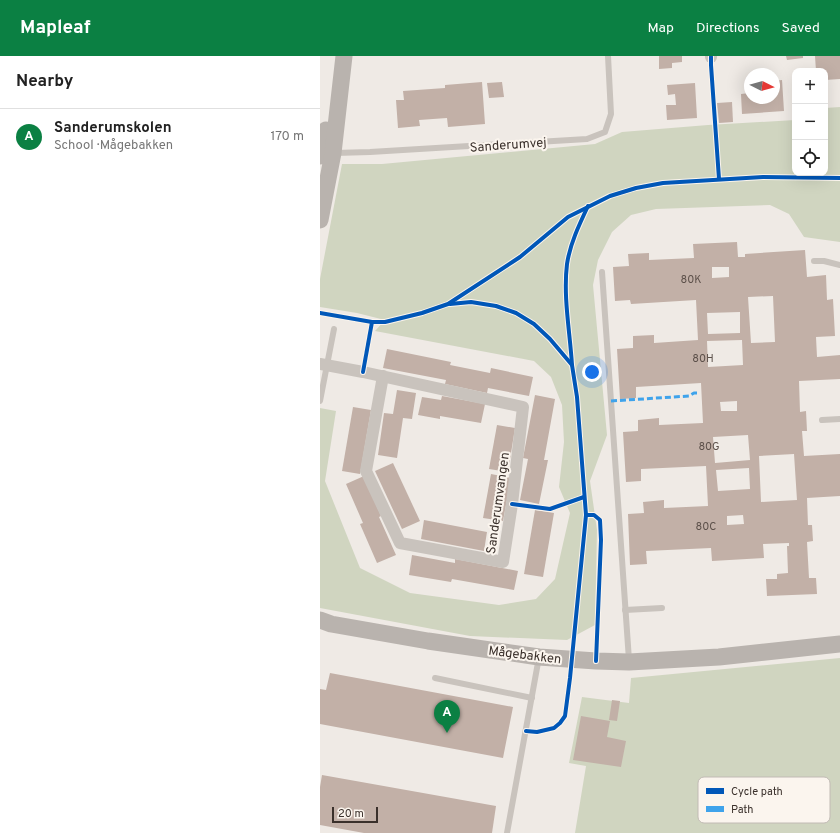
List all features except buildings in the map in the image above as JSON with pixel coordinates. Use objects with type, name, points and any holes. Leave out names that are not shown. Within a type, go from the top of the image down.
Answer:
[{"type":"street","points":[[320,220],[324,154],[344,56]]},
{"type":"street","name":"Sanderumvangen","points":[[323,365],[382,376],[523,407],[512,504],[503,562],[400,543],[366,471],[382,376]]},
{"type":"street","name":"Mågebakken","points":[[324,623],[428,642],[539,657],[596,661],[629,662],[719,657],[840,644]]},
{"type":"lane","name":"Sanderumvej","points":[[324,154],[587,139],[605,132],[612,114],[608,56]]},
{"type":"lane","points":[[814,261],[824,261],[840,265]]},
{"type":"lane","points":[[602,272],[629,662]]},
{"type":"lane","points":[[320,402],[323,365],[334,329]]},
{"type":"lane","points":[[822,420],[840,419]]},
{"type":"lane","points":[[625,610],[662,608]]},
{"type":"lane","points":[[507,833],[539,657]]},
{"type":"lane","points":[[435,678],[532,698]]},
{"type":"green space","points":[[840,107],[840,242],[804,237],[789,214],[770,205],[656,209],[631,215],[612,232],[598,260],[593,285],[607,435],[590,481],[597,530],[595,625],[567,640],[470,636],[320,608],[320,408],[336,411],[325,481],[360,568],[410,593],[499,605],[536,599],[555,579],[570,513],[559,487],[564,442],[562,405],[551,377],[534,361],[375,331],[385,320],[357,313],[320,307],[320,279],[342,164],[382,164],[595,144],[622,132],[792,120],[792,176],[828,176],[828,108]]},
{"type":"green space","points":[[840,658],[840,833],[575,833],[586,766],[569,763],[582,697],[629,703],[631,678]]},
{"type":"marked path","points":[[611,401],[689,396],[694,393],[699,393]]},
{"type":"cycle path","points":[[711,57],[719,179]]},
{"type":"cycle path","points":[[320,313],[372,322],[385,322],[422,313],[448,304],[520,257],[568,217],[610,196],[636,188],[663,183],[763,177],[840,178]]},
{"type":"cycle path","points":[[572,365],[566,302],[567,264],[578,227],[588,206]]},
{"type":"cycle path","points":[[450,304],[471,302],[496,306],[516,313],[534,324],[550,339],[572,365],[577,397],[586,515],[570,678],[565,716],[560,723],[554,728],[537,732],[526,731]]},
{"type":"cycle path","points":[[363,372],[372,322]]},
{"type":"cycle path","points":[[512,504],[550,509],[584,497]]},
{"type":"cycle path","points":[[586,515],[594,515],[600,520],[601,540],[596,661]]},
{"type":"place","name":"Sanderumskolen","points":[[447,733]]}]
